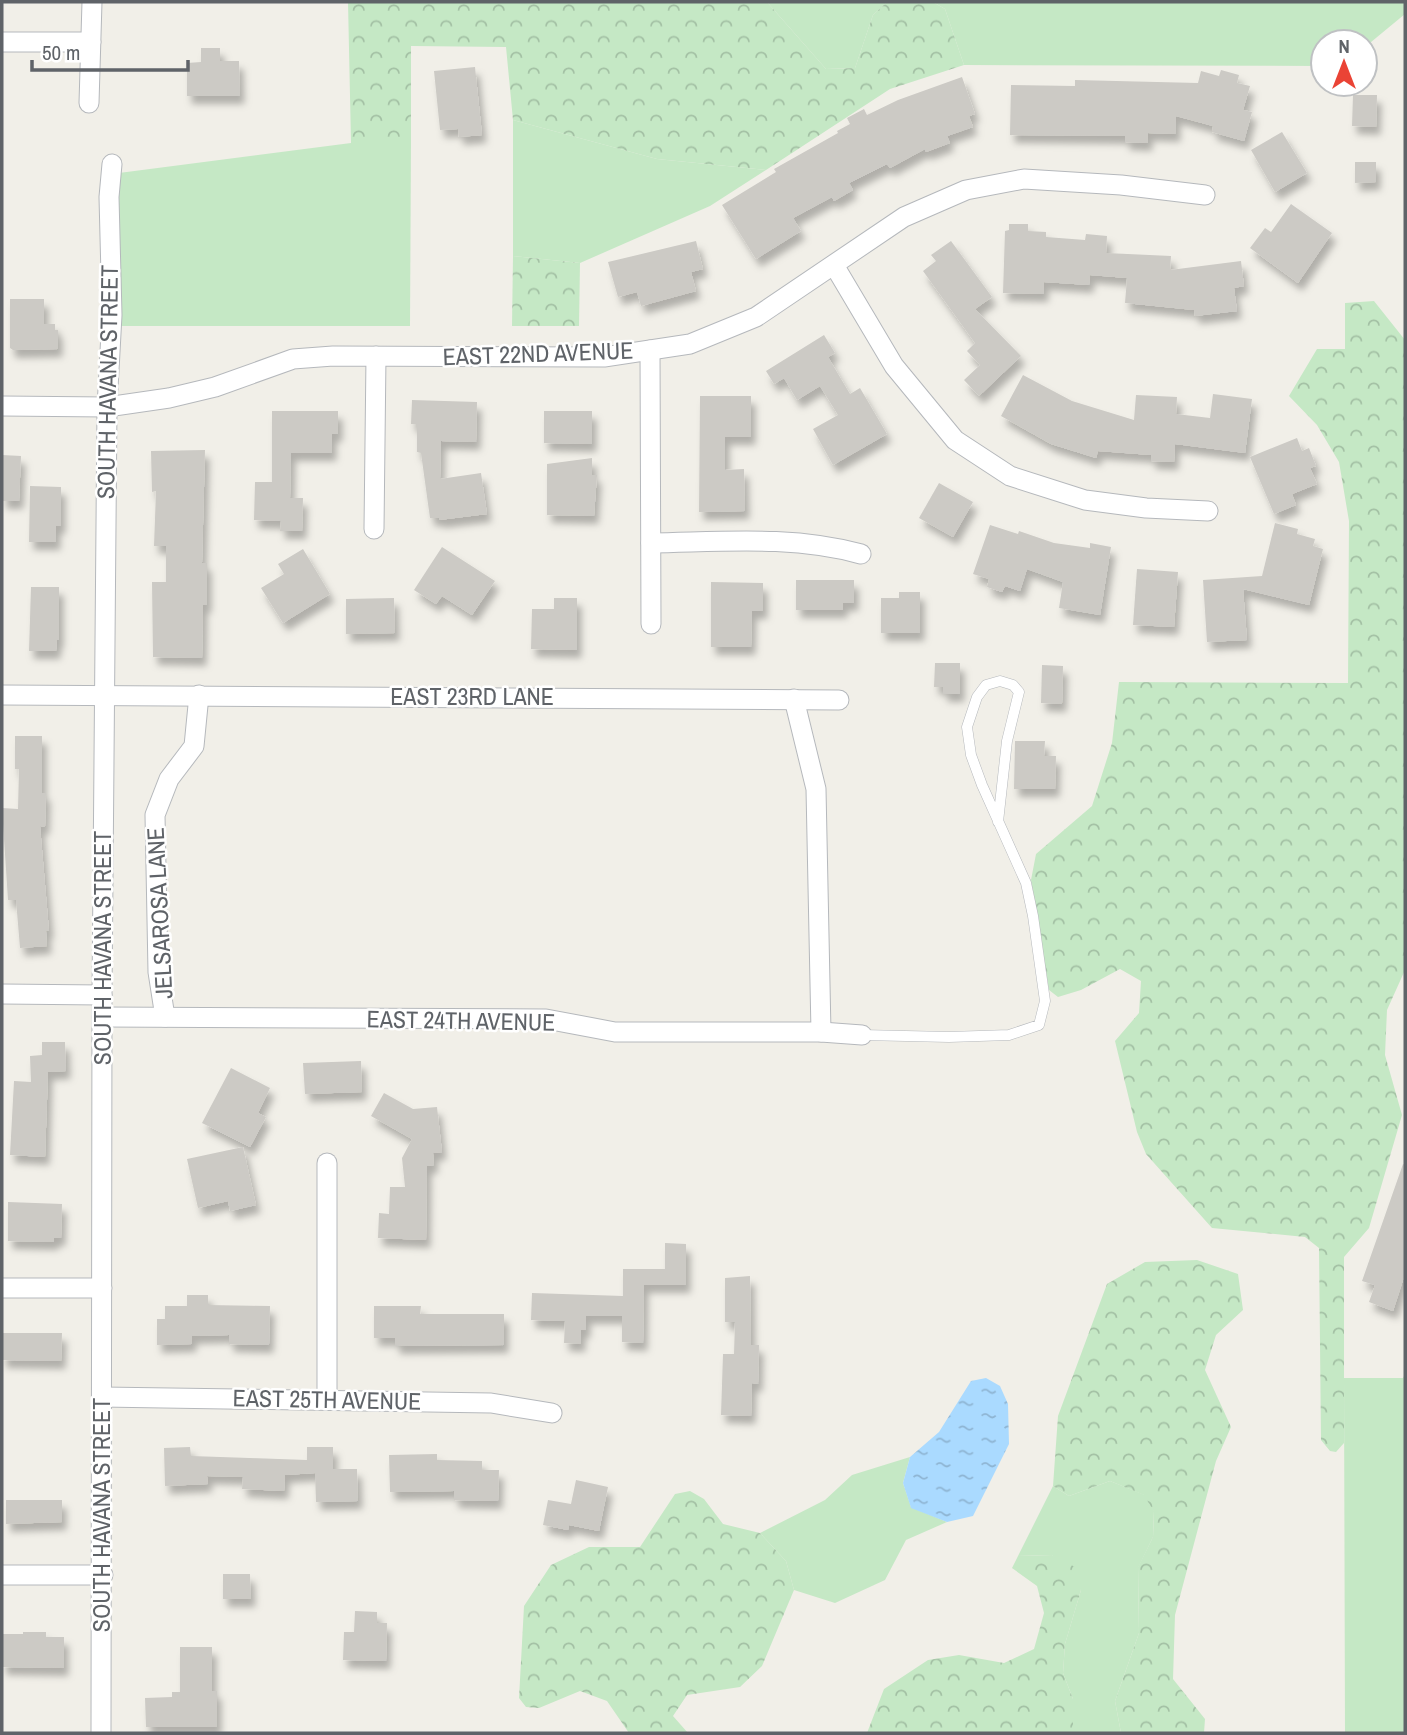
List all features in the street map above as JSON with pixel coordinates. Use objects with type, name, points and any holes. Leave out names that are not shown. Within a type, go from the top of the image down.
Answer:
[{"type":"street","points":[[89,103],[92,2]]},
{"type":"street","points":[[2,42],[91,42]]},
{"type":"street","name":"SOUTH HAVANA STREET","points":[[102,1733],[102,995],[107,407],[112,315],[109,197],[112,164]]},
{"type":"street","name":"EAST 22ND AVENUE","points":[[2,406],[107,407],[169,398],[215,387],[293,359],[333,356],[604,357],[690,344],[756,317],[904,217],[967,190],[1024,179],[1121,185],[1205,195]]},
{"type":"street","points":[[834,265],[894,366],[955,440],[1010,476],[1085,500],[1146,508],[1208,511]]},
{"type":"street","points":[[650,350],[651,624]]},
{"type":"street","points":[[374,528],[376,356]]},
{"type":"street","points":[[651,543],[790,541],[827,545],[861,554]]},
{"type":"street","name":"EAST 23RD LANE","points":[[2,695],[839,700]]},
{"type":"street","name":"JELSAROSA LANE","points":[[165,1017],[158,972],[155,816],[169,779],[194,746],[199,695]]},
{"type":"street","points":[[794,699],[816,789],[821,1032]]},
{"type":"street","points":[[2,994],[102,995]]},
{"type":"street","name":"EAST 24TH AVENUE","points":[[102,1017],[546,1019],[615,1032],[821,1032],[862,1035]]},
{"type":"street","points":[[327,1163],[327,1400]]},
{"type":"street","points":[[2,1288],[102,1289]]},
{"type":"street","name":"EAST 25TH AVENUE","points":[[102,1397],[491,1402],[552,1413]]},
{"type":"street","points":[[2,1575],[103,1575]]},
{"type":"lane","points":[[862,1035],[1009,1035],[1039,1025],[1045,1002],[1026,883],[999,822],[971,755],[967,727],[977,696],[986,685],[1000,681],[1013,685],[1019,692],[1007,741],[999,822]]},
{"type":"green space","points":[[348,2],[767,2],[826,69],[855,68],[873,15],[887,2],[933,2],[945,9],[964,65],[890,89],[766,170],[657,159],[513,120],[506,47],[411,46],[411,143],[351,143]]},
{"type":"green space","points":[[767,2],[887,2],[873,15],[855,68],[826,69]]},
{"type":"green space","points":[[933,2],[1405,2],[1405,14],[1379,35],[1379,28],[1309,28],[1309,66],[964,65],[945,9]]},
{"type":"green space","points":[[513,120],[657,159],[766,170],[710,206],[580,263],[513,256]]},
{"type":"green space","points":[[351,143],[411,143],[410,326],[119,326],[119,173]]},
{"type":"green space","points":[[513,256],[580,263],[579,326],[512,326]]},
{"type":"green space","points":[[1374,301],[1405,340],[1405,970],[1387,1010],[1385,1055],[1402,1115],[1369,1228],[1344,1257],[1344,1443],[1336,1452],[1330,1451],[1321,1440],[1319,1248],[1305,1237],[1212,1228],[1146,1154],[1137,1132],[1115,1041],[1139,1013],[1141,981],[1120,969],[1081,990],[1058,997],[1049,990],[1031,880],[1036,854],[1092,806],[1112,743],[1119,682],[1348,683],[1349,521],[1339,462],[1317,425],[1289,396],[1317,349],[1345,349],[1345,303]]},
{"type":"green space","points":[[1197,1260],[1238,1274],[1243,1310],[1216,1335],[1205,1370],[1231,1427],[1216,1461],[1175,1615],[1173,1679],[1205,1719],[1204,1733],[1121,1733],[1115,1701],[1139,1633],[1138,1567],[1153,1537],[1154,1512],[1144,1495],[1110,1481],[1069,1496],[1053,1486],[1058,1416],[1107,1284],[1145,1262]]},
{"type":"green space","points":[[1405,1374],[1405,1733],[1345,1733],[1344,1378],[1403,1378]]},
{"type":"green space","points":[[910,1457],[903,1483],[911,1507],[947,1522],[906,1540],[885,1580],[835,1603],[794,1590],[786,1561],[760,1533],[825,1500],[852,1475]]},
{"type":"green space","points":[[1110,1481],[1145,1495],[1154,1511],[1153,1537],[1138,1568],[1139,1633],[1115,1701],[1121,1733],[1073,1733],[1073,1699],[1063,1673],[1065,1644],[1081,1590],[1052,1555],[1018,1556],[1053,1486],[1069,1496]]},
{"type":"green space","points":[[690,1491],[704,1499],[723,1524],[760,1533],[786,1561],[794,1590],[762,1666],[740,1687],[687,1695],[673,1716],[688,1733],[629,1733],[607,1701],[580,1691],[539,1708],[526,1707],[519,1698],[524,1606],[551,1565],[589,1547],[640,1547],[675,1494]]},
{"type":"green space","points":[[1052,1555],[1077,1568],[1081,1590],[1065,1644],[1063,1673],[1073,1699],[1073,1733],[867,1733],[884,1689],[928,1660],[959,1655],[1004,1663],[1034,1649],[1044,1613],[1037,1586],[1012,1568],[1018,1556]]},
{"type":"water","points":[[986,1378],[1000,1386],[1008,1404],[1009,1444],[973,1516],[947,1522],[911,1508],[903,1483],[910,1457],[939,1432],[971,1381]]},
{"type":"building","points":[[201,48],[220,48],[220,61],[239,61],[240,96],[187,96],[187,63],[201,62]]},
{"type":"building","points":[[475,67],[482,135],[459,137],[458,129],[440,130],[434,71]]},
{"type":"building","points":[[1221,70],[1239,75],[1237,83],[1250,86],[1243,110],[1252,112],[1244,141],[1212,132],[1213,126],[1176,116],[1176,134],[1148,133],[1148,143],[1125,142],[1125,136],[1010,135],[1011,85],[1075,86],[1075,80],[1198,83],[1201,71],[1219,76]]},
{"type":"building","points":[[962,77],[975,114],[969,116],[973,127],[947,136],[950,143],[926,152],[925,149],[890,168],[887,164],[849,183],[853,190],[834,201],[832,197],[793,218],[801,231],[756,259],[722,205],[776,172],[774,169],[838,133],[837,131],[850,124],[847,118],[864,109],[867,115],[898,100]]},
{"type":"building","points":[[1353,98],[1377,98],[1376,127],[1352,126]]},
{"type":"building","points":[[1282,132],[1307,173],[1275,192],[1251,150]]},
{"type":"building","points":[[1355,162],[1376,162],[1376,182],[1355,183]]},
{"type":"building","points":[[1291,204],[1332,233],[1298,283],[1250,248],[1265,228],[1271,232]]},
{"type":"building","points":[[1009,224],[1028,224],[1028,231],[1046,232],[1046,237],[1085,240],[1086,234],[1107,236],[1106,253],[1171,256],[1170,270],[1241,261],[1244,286],[1234,288],[1237,311],[1195,316],[1194,310],[1125,303],[1127,278],[1090,275],[1089,285],[1044,282],[1044,294],[1003,293],[1005,231],[1009,230]]},
{"type":"building","points":[[696,241],[703,269],[691,272],[696,291],[641,306],[637,292],[618,297],[608,262]]},
{"type":"building","points":[[951,241],[992,297],[975,309],[1021,356],[979,396],[964,380],[980,365],[967,351],[975,343],[923,271],[936,261],[931,255]]},
{"type":"building","points":[[10,299],[44,299],[44,324],[55,324],[55,330],[58,330],[58,349],[10,348]]},
{"type":"building","points":[[824,335],[835,353],[828,357],[850,394],[860,388],[887,434],[833,465],[813,429],[838,415],[820,386],[797,400],[784,378],[774,384],[766,371]]},
{"type":"building","points":[[1023,375],[1072,401],[1134,420],[1136,395],[1177,397],[1176,414],[1210,418],[1213,394],[1252,399],[1245,453],[1175,444],[1174,462],[1151,461],[1151,455],[1098,451],[1096,458],[1051,444],[1001,416]]},
{"type":"building","points":[[700,396],[751,396],[751,437],[725,437],[725,470],[744,469],[745,511],[699,512]]},
{"type":"building","points":[[412,400],[477,402],[476,442],[441,441],[440,479],[481,473],[487,514],[439,520],[430,518],[421,453],[417,452],[417,424],[411,424]]},
{"type":"building","points":[[272,411],[338,411],[338,434],[332,434],[332,453],[291,453],[290,498],[303,498],[302,531],[280,531],[281,521],[254,520],[255,482],[272,482]]},
{"type":"building","points":[[544,411],[592,411],[592,444],[544,443]]},
{"type":"building","points":[[1297,438],[1302,451],[1309,448],[1316,466],[1310,468],[1317,484],[1292,494],[1296,505],[1274,514],[1250,457]]},
{"type":"building","points":[[205,450],[202,563],[207,563],[207,605],[203,605],[202,658],[153,657],[152,582],[166,582],[166,546],[154,546],[156,491],[152,492],[151,451]]},
{"type":"building","points":[[2,455],[21,456],[19,501],[2,501]]},
{"type":"building","points":[[592,458],[592,475],[597,475],[594,516],[547,515],[547,464]]},
{"type":"building","points":[[939,483],[973,502],[953,537],[919,518]]},
{"type":"building","points":[[30,486],[61,487],[61,526],[56,526],[56,542],[29,542]]},
{"type":"building","points":[[1275,523],[1298,529],[1297,534],[1315,539],[1313,546],[1323,549],[1309,605],[1243,589],[1247,640],[1207,642],[1203,580],[1262,576]]},
{"type":"building","points":[[990,525],[1054,543],[1090,548],[1090,543],[1111,547],[1100,615],[1059,608],[1063,582],[1027,569],[1020,591],[1005,586],[1002,592],[987,587],[989,579],[973,574]]},
{"type":"building","points":[[442,547],[495,581],[472,615],[442,596],[436,604],[414,590]]},
{"type":"building","points":[[303,549],[330,594],[283,623],[261,588],[284,574],[278,564]]},
{"type":"building","points":[[1137,569],[1178,572],[1174,627],[1133,625]]},
{"type":"building","points":[[796,580],[854,580],[854,603],[843,603],[843,610],[796,610]]},
{"type":"building","points":[[711,582],[763,583],[763,611],[752,611],[751,647],[711,647]]},
{"type":"building","points":[[31,587],[59,587],[59,640],[56,651],[29,651]]},
{"type":"building","points":[[899,592],[920,592],[920,633],[881,633],[881,598],[899,598]]},
{"type":"building","points":[[394,598],[395,633],[346,634],[346,599]]},
{"type":"building","points":[[554,598],[577,598],[577,650],[531,649],[532,609],[554,609]]},
{"type":"building","points":[[935,663],[960,663],[960,694],[943,694],[943,687],[934,687]]},
{"type":"building","points":[[1042,665],[1063,666],[1062,704],[1041,703]]},
{"type":"building","points":[[15,736],[42,736],[42,793],[46,793],[45,827],[40,826],[49,931],[46,931],[47,946],[20,948],[16,900],[8,900],[2,808],[18,809],[19,769],[15,769]]},
{"type":"building","points":[[1015,741],[1045,741],[1044,756],[1056,756],[1055,789],[1014,789]]},
{"type":"building","points":[[42,1042],[65,1042],[66,1071],[48,1072],[45,1157],[10,1155],[14,1081],[31,1082],[30,1056],[42,1055]]},
{"type":"building","points":[[361,1061],[362,1092],[305,1094],[303,1063]]},
{"type":"building","points":[[231,1068],[270,1088],[258,1113],[266,1117],[250,1147],[202,1123]]},
{"type":"building","points":[[384,1093],[413,1109],[437,1107],[442,1152],[433,1153],[434,1165],[427,1166],[426,1240],[378,1238],[379,1213],[389,1214],[390,1187],[405,1187],[402,1158],[412,1139],[371,1116]]},
{"type":"building","points":[[243,1147],[256,1205],[230,1211],[228,1201],[198,1208],[187,1159]]},
{"type":"building","points":[[1403,1164],[1405,1274],[1393,1311],[1369,1302],[1375,1285],[1362,1281]]},
{"type":"building","points":[[8,1202],[62,1204],[61,1238],[54,1238],[54,1242],[8,1241]]},
{"type":"building","points":[[665,1243],[686,1244],[686,1285],[644,1285],[643,1343],[622,1342],[622,1316],[586,1316],[586,1330],[581,1330],[581,1344],[564,1343],[565,1321],[531,1320],[532,1293],[623,1296],[623,1269],[665,1269]]},
{"type":"building","points":[[750,1276],[751,1345],[759,1345],[758,1384],[752,1383],[751,1416],[721,1415],[723,1354],[734,1354],[735,1322],[725,1322],[725,1278]]},
{"type":"building","points":[[187,1295],[208,1295],[208,1305],[270,1306],[269,1345],[229,1344],[229,1335],[192,1336],[192,1344],[157,1345],[157,1319],[165,1319],[165,1306],[187,1306]]},
{"type":"building","points":[[374,1306],[421,1306],[420,1314],[504,1314],[504,1345],[395,1346],[395,1338],[374,1338]]},
{"type":"building","points":[[2,1333],[62,1333],[61,1361],[2,1360]]},
{"type":"building","points":[[190,1447],[191,1456],[307,1460],[307,1447],[333,1447],[333,1469],[357,1469],[358,1501],[316,1502],[315,1473],[285,1475],[284,1491],[242,1489],[243,1477],[207,1476],[208,1484],[165,1486],[164,1448]]},
{"type":"building","points":[[437,1454],[437,1460],[482,1461],[482,1470],[499,1470],[498,1501],[454,1500],[454,1491],[390,1492],[389,1455]]},
{"type":"building","points":[[576,1480],[608,1487],[599,1531],[569,1525],[568,1530],[543,1525],[548,1500],[571,1504]]},
{"type":"building","points":[[6,1500],[62,1500],[62,1522],[6,1524]]},
{"type":"building","points":[[223,1574],[250,1574],[251,1599],[223,1599]]},
{"type":"building","points":[[355,1611],[377,1612],[377,1623],[387,1623],[386,1661],[343,1660],[344,1632],[354,1632]]},
{"type":"building","points":[[46,1632],[46,1637],[64,1637],[64,1668],[2,1667],[2,1634]]},
{"type":"building","points":[[180,1647],[212,1647],[212,1691],[217,1691],[217,1727],[146,1727],[145,1698],[172,1697],[172,1692],[180,1692]]}]
